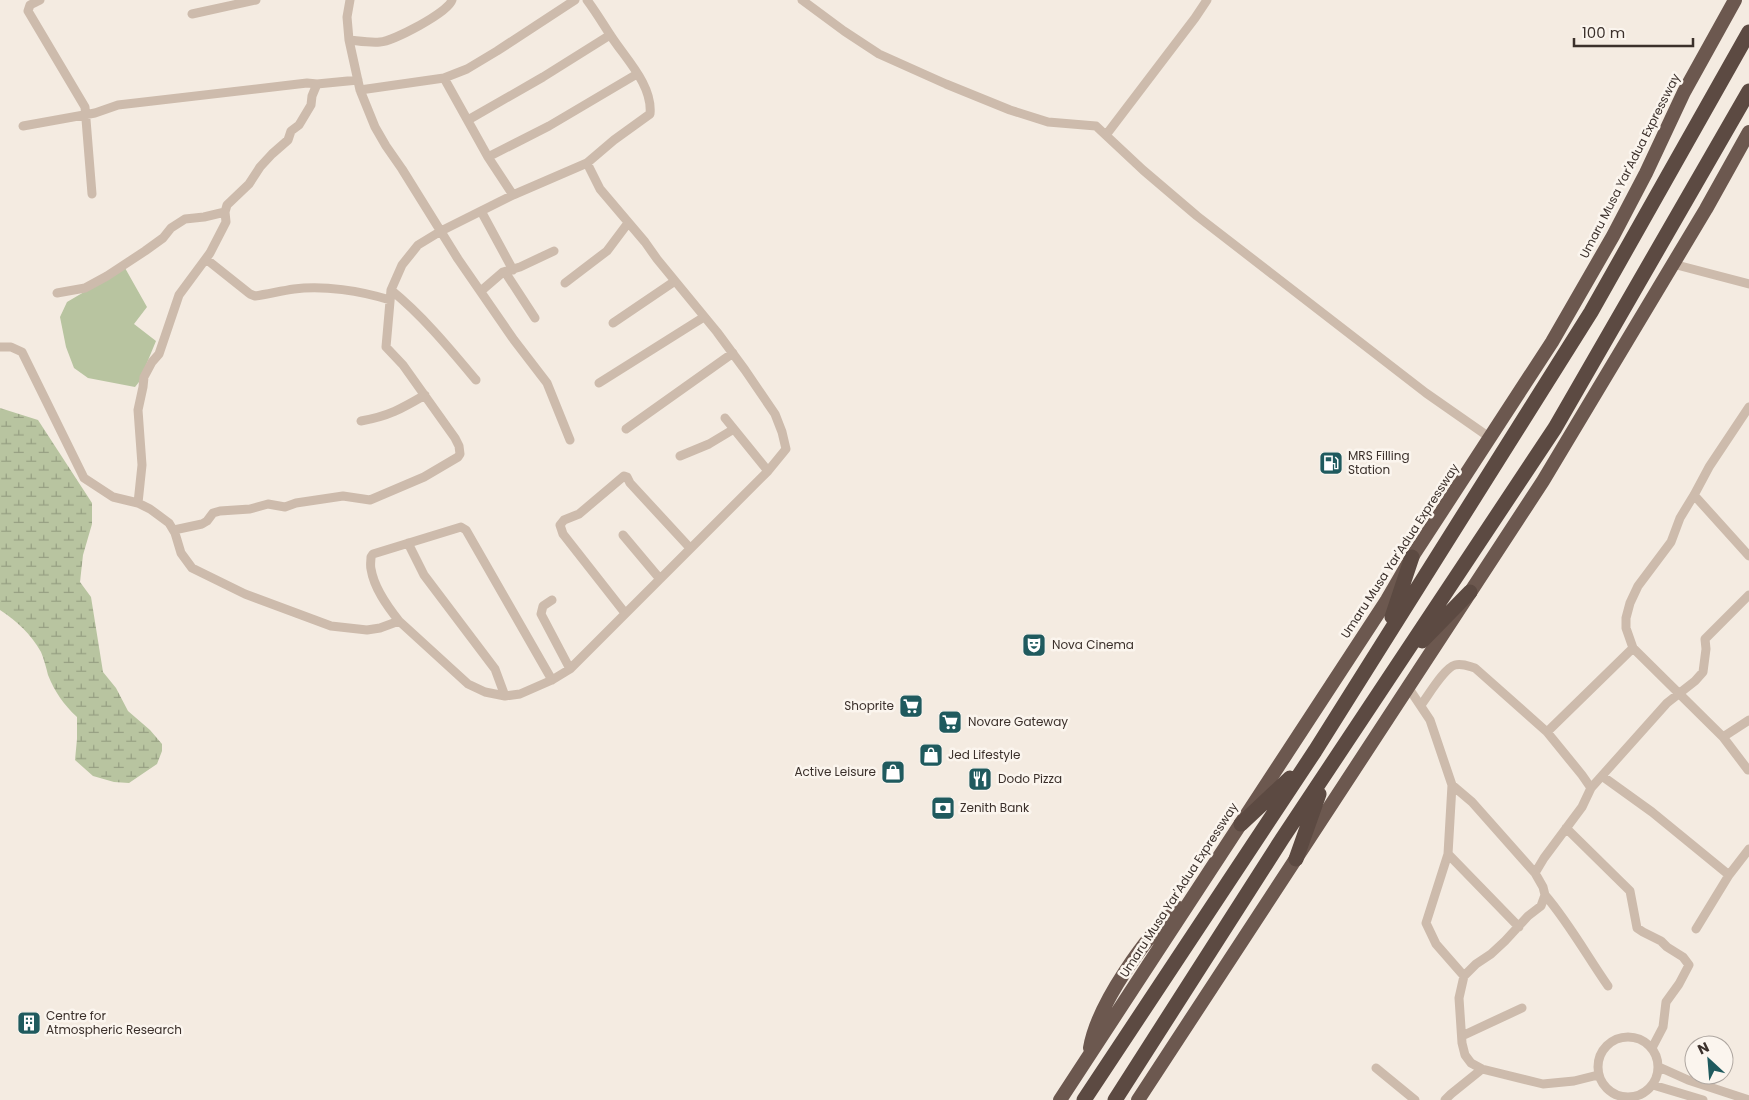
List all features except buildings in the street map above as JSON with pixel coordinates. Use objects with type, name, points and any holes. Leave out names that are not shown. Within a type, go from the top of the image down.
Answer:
[{"type":"highway","name":"Umaru Musa Yar'Adua Expressway","points":[[1060,1100],[1387,600],[1412,557],[1552,342],[1646,173],[1684,92],[1735,0]]},
{"type":"highway","points":[[1084,1100],[1308,761],[1590,312],[1749,32]]},
{"type":"highway","points":[[1115,1100],[1328,771],[1556,428],[1749,92]]},
{"type":"highway","points":[[1138,1100],[1543,481],[1673,264],[1749,132]]},
{"type":"highway","points":[[1383,642],[1412,557]]},
{"type":"highway","points":[[1397,667],[1470,592]]},
{"type":"highway","points":[[1241,824],[1308,761]]},
{"type":"highway","points":[[1296,859],[1328,771]]},
{"type":"street","points":[[40,0],[30,4],[28,11],[81,99],[87,114],[92,194]]},
{"type":"street","points":[[192,14],[222,4],[256,0]]},
{"type":"street","points":[[350,0],[347,18],[349,40],[360,90],[375,127],[458,259],[514,340],[547,383],[570,440]]},
{"type":"street","points":[[349,40],[382,42],[430,20],[446,9],[452,0]]},
{"type":"street","points":[[360,90],[444,78],[467,69],[575,0]]},
{"type":"street","points":[[174,530],[202,524],[213,513],[220,511],[250,510],[268,504],[285,507],[296,502],[343,496],[370,500],[424,477],[452,462],[460,454],[459,446],[425,395],[403,365],[386,347],[391,295],[402,265],[418,246],[441,231],[513,195],[587,163],[650,114],[651,104],[637,74],[587,0]]},
{"type":"street","points":[[802,0],[879,54],[946,84],[1010,110],[1048,122],[1096,126],[1150,176],[1250,257],[1426,393],[1489,437]]},
{"type":"street","points":[[1106,135],[1207,0]]},
{"type":"street","points":[[468,120],[543,77],[610,35]]},
{"type":"street","points":[[488,157],[549,126],[637,74]]},
{"type":"street","points":[[444,78],[488,157],[513,195]]},
{"type":"street","points":[[23,126],[87,114],[118,105],[307,83],[317,84],[358,80]]},
{"type":"street","points":[[138,503],[142,459],[138,410],[144,377],[159,354],[179,295],[206,259],[226,222],[225,212],[227,204],[249,184],[260,167],[288,140],[291,131],[299,125],[311,105],[312,96],[317,84]]},
{"type":"street","points":[[552,680],[466,530],[456,529],[373,554],[371,557],[371,568],[375,582],[386,605],[399,621],[468,684],[485,692],[505,696],[520,694],[552,680],[570,669],[768,471],[786,449],[775,414],[733,353],[657,260],[645,242],[600,189],[587,163]]},
{"type":"street","points":[[481,211],[509,271],[535,318]]},
{"type":"street","points":[[57,293],[85,288],[93,284],[130,261],[185,219],[225,212]]},
{"type":"street","points":[[565,283],[607,251],[628,223]]},
{"type":"street","points":[[481,291],[509,271],[554,251]]},
{"type":"street","points":[[206,259],[255,296],[294,289],[362,291],[391,295],[417,314],[476,380]]},
{"type":"street","points":[[1673,264],[1749,284]]},
{"type":"street","points":[[612,323],[675,281]]},
{"type":"street","points":[[599,383],[704,317]]},
{"type":"street","points":[[0,347],[11,346],[22,352],[84,478],[113,497],[138,503],[161,516],[174,530],[181,553],[192,568],[245,594],[332,626],[368,630],[399,621]]},
{"type":"street","points":[[626,429],[733,353]]},
{"type":"street","points":[[361,421],[383,418],[399,411],[425,395]]},
{"type":"street","points":[[1748,770],[1723,737],[1634,648],[1629,640],[1626,618],[1630,603],[1638,586],[1671,542],[1680,518],[1709,468],[1749,407]]},
{"type":"street","points":[[725,418],[768,471]]},
{"type":"street","points":[[680,456],[709,444],[734,429]]},
{"type":"street","points":[[626,613],[563,534],[560,525],[564,520],[579,514],[624,476],[627,477],[630,483],[690,548]]},
{"type":"street","points":[[1694,495],[1749,554]]},
{"type":"street","points":[[623,535],[660,579]]},
{"type":"street","points":[[408,543],[424,574],[495,669],[505,696]]},
{"type":"street","points":[[1535,873],[1582,808],[1591,788],[1667,703],[1679,695],[1703,672],[1706,649],[1705,639],[1749,595]]},
{"type":"street","points":[[552,600],[543,606],[541,614],[570,669]]},
{"type":"street","points":[[1547,732],[1634,648]]},
{"type":"street","points":[[1421,705],[1448,668],[1456,665],[1475,668],[1547,732],[1591,788]]},
{"type":"street","points":[[1408,687],[1430,720],[1452,785],[1448,854],[1426,923],[1436,944],[1464,976]]},
{"type":"street","points":[[1723,737],[1749,720]]},
{"type":"street","points":[[1602,776],[1652,812],[1729,875]]},
{"type":"street","points":[[1452,785],[1472,802],[1535,873],[1545,895],[1562,916],[1608,986]]},
{"type":"street","points":[[1566,828],[1630,891],[1637,928],[1661,940],[1667,947],[1683,957],[1688,965],[1679,984],[1666,1002],[1663,1027],[1652,1048]]},
{"type":"street","points":[[1696,929],[1729,875],[1749,849]]},
{"type":"street","points":[[1448,854],[1519,927]]},
{"type":"street","points":[[1545,895],[1541,906],[1464,976],[1459,998],[1465,1055],[1471,1063],[1482,1069],[1543,1084],[1574,1081],[1598,1075]]},
{"type":"street","points":[[1462,1036],[1522,1008]]},
{"type":"street","points":[[1634,1037],[1644,1041],[1652,1048],[1657,1056],[1659,1067],[1653,1085],[1646,1092],[1627,1098],[1611,1097],[1598,1075],[1597,1064],[1600,1054],[1614,1040],[1634,1037]]},
{"type":"street","points":[[1659,1067],[1688,1080],[1749,1100]]},
{"type":"street","points":[[1376,1068],[1415,1100]]},
{"type":"street","points":[[1445,1100],[1482,1069]]},
{"type":"street","points":[[1653,1085],[1703,1100]]},
{"type":"green space","points":[[125,268],[147,307],[134,324],[156,341],[139,382],[135,387],[88,378],[74,368],[66,347],[60,317],[67,302]]},
{"type":"green space","points":[[0,408],[38,420],[92,503],[92,524],[83,555],[80,582],[91,597],[103,672],[116,688],[128,711],[150,730],[162,744],[162,751],[157,764],[129,783],[114,782],[93,776],[75,760],[77,717],[57,692],[48,675],[41,652],[33,639],[18,623],[0,610]]},
{"type":"place","name":"MRS Filling Station","points":[[1331,463]]},
{"type":"place","name":"Nova Cinema","points":[[1034,645]]},
{"type":"place","name":"Shoprite","points":[[911,706]]},
{"type":"place","name":"Novare Gateway","points":[[950,722]]},
{"type":"place","name":"Jed Lifestyle","points":[[931,755]]},
{"type":"place","name":"Active Leisure","points":[[893,772]]},
{"type":"place","name":"Dodo Pizza","points":[[980,779]]},
{"type":"place","name":"Zenith Bank","points":[[943,808]]},
{"type":"place","name":"Centre for Atmospheric Research","points":[[29,1023]]}]
